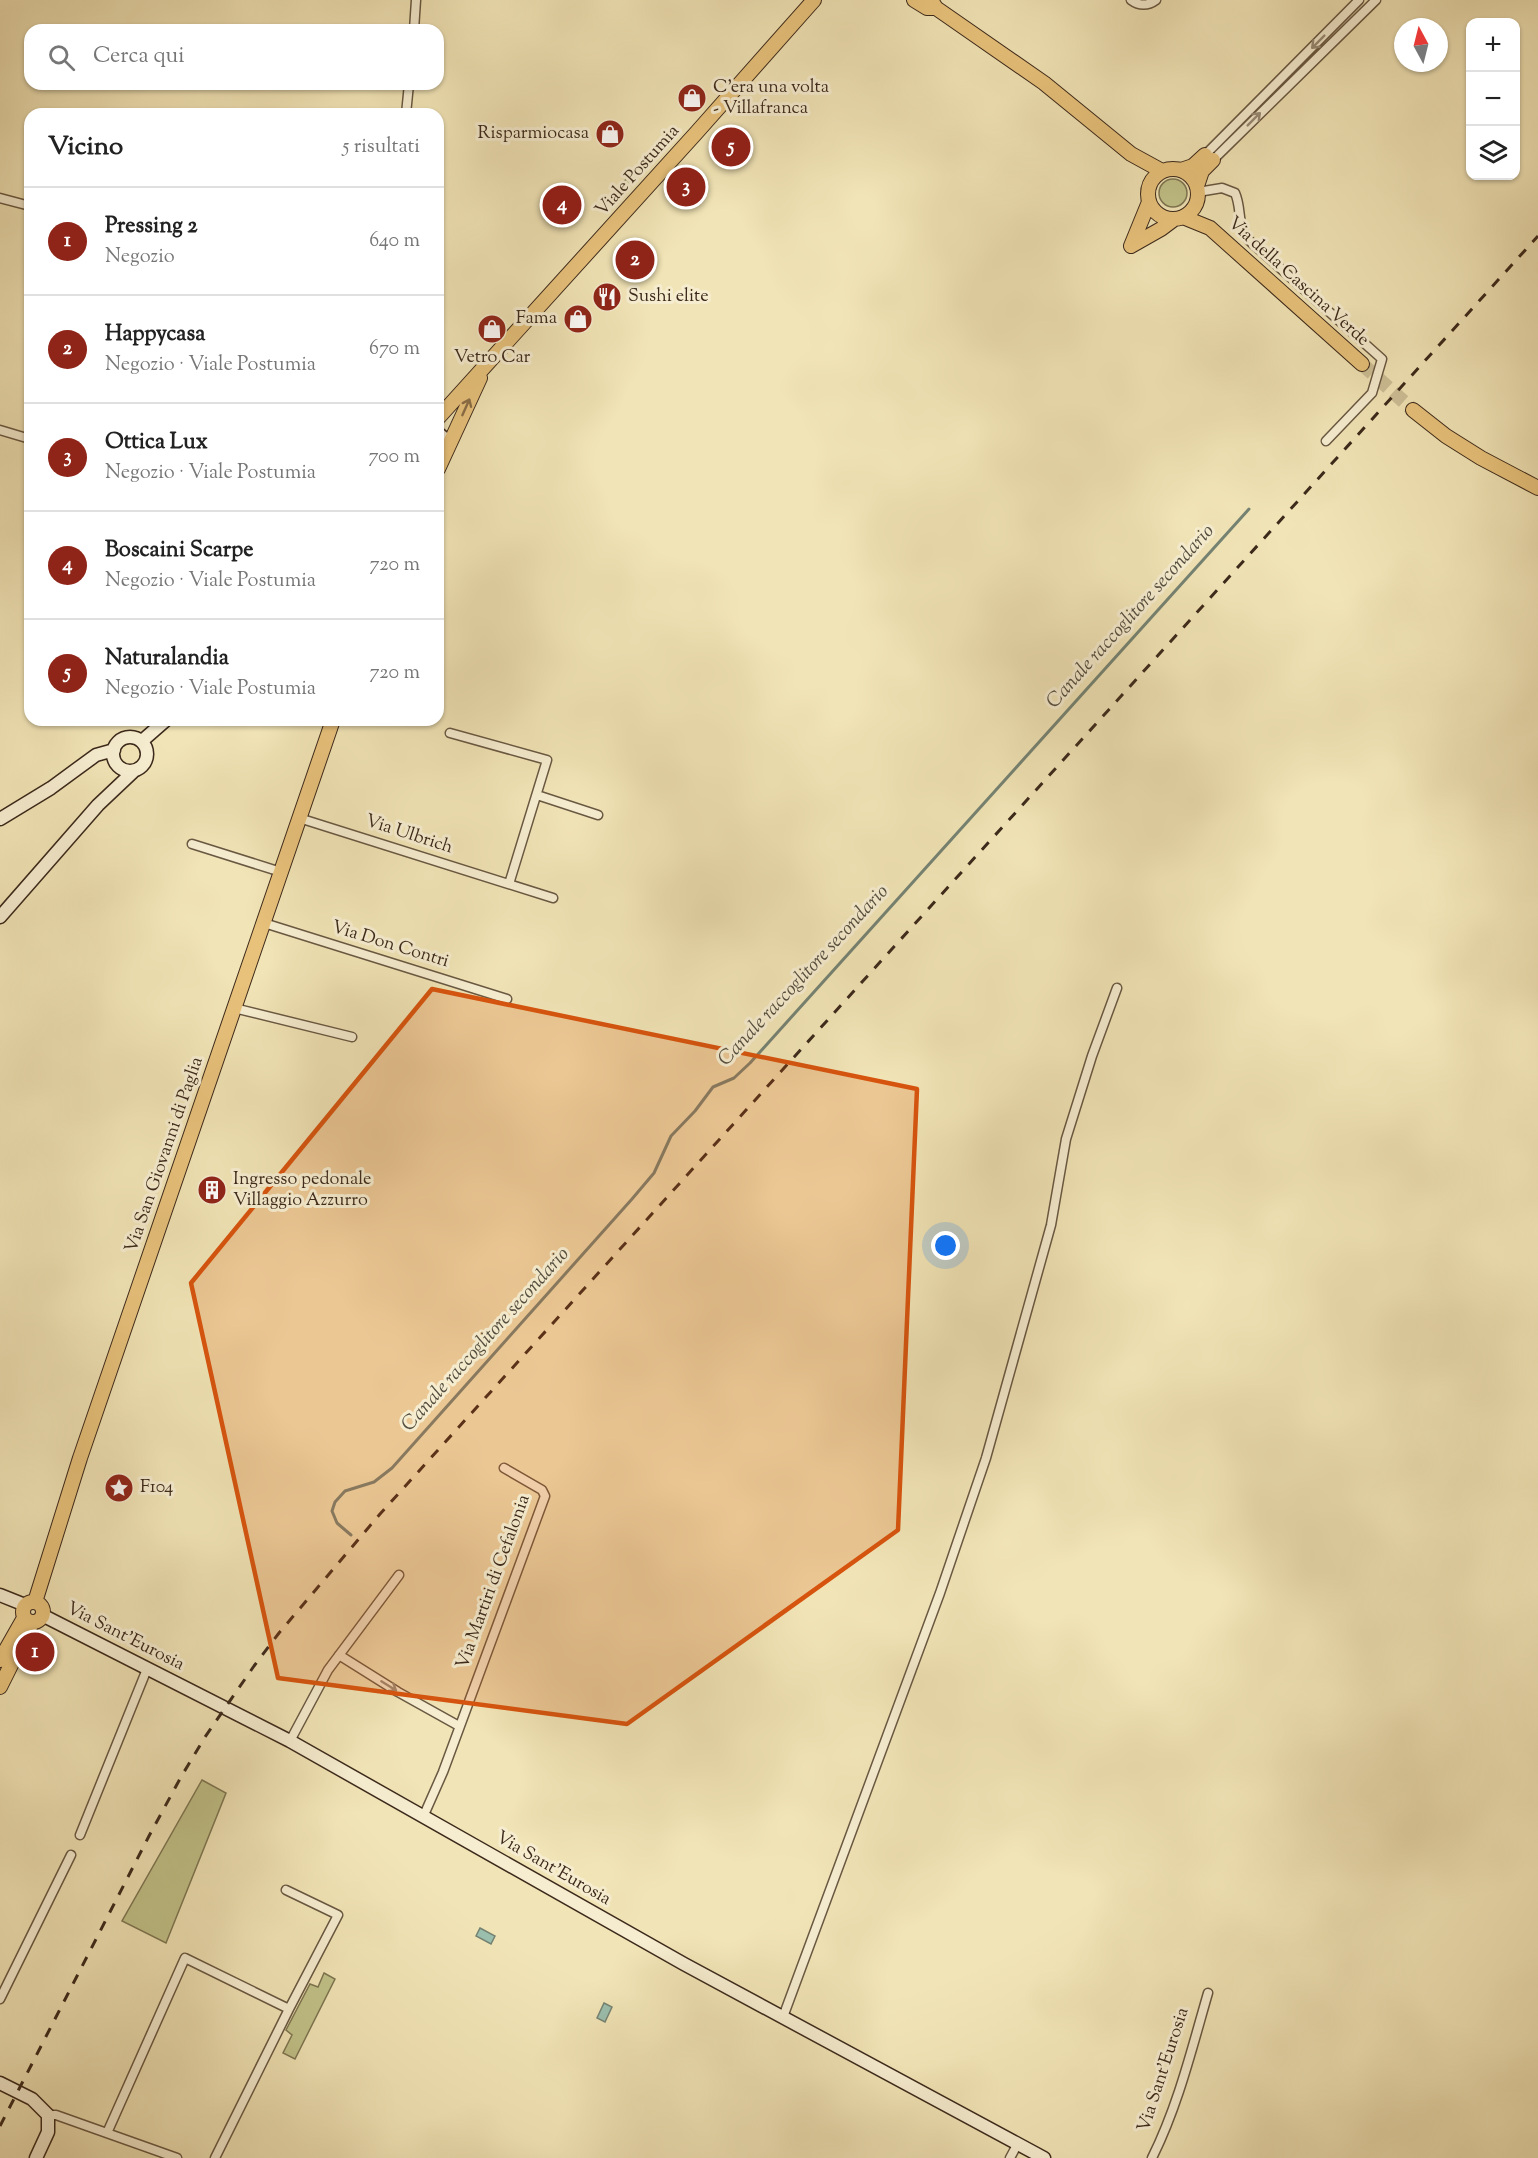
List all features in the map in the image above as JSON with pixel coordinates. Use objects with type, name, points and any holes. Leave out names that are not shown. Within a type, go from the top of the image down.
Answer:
[{"type":"main road","name":"Viale Postumia","points":[[444,412],[814,0]]},
{"type":"main road","points":[[914,0],[927,8],[934,4],[1044,83],[1131,154],[1162,171]]},
{"type":"main road","points":[[1131,154],[1149,185],[1149,202],[1131,246],[1189,213],[1198,193],[1202,171],[1209,158]]},
{"type":"main road","points":[[1181,170],[1209,158]]},
{"type":"main road","points":[[1149,185],[1162,171],[1175,168],[1188,173],[1198,193],[1210,228]]},
{"type":"main road","points":[[1149,202],[1157,214],[1164,217],[1178,218],[1210,228]]},
{"type":"main road","name":"Via della Cascina Verde","points":[[1210,228],[1362,364]]},
{"type":"main road","points":[[444,456],[487,365]]},
{"type":"main road","points":[[1413,410],[1446,436],[1538,488]]},
{"type":"main road","name":"Via San Giovanni di Paglia","points":[[32,1613],[80,1458],[331,726]]},
{"type":"main road","points":[[0,1660],[32,1613]]},
{"type":"main road","points":[[0,1687],[32,1613]]},
{"type":"street","points":[[414,24],[416,0]]},
{"type":"street","points":[[1131,0],[1142,4],[1156,0]]},
{"type":"street","points":[[1209,158],[1359,0]]},
{"type":"street","points":[[1209,158],[1376,0]]},
{"type":"street","points":[[407,108],[408,90]]},
{"type":"street","name":"Via della Cascina Verde","points":[[1198,193],[1222,188],[1235,193],[1240,206],[1240,220],[1244,234],[1382,359],[1372,393],[1326,441]]},
{"type":"street","points":[[0,198],[24,204]]},
{"type":"street","points":[[0,430],[24,437]]},
{"type":"street","points":[[444,438],[446,451]]},
{"type":"street","points":[[142,741],[159,726]]},
{"type":"street","points":[[450,733],[547,760],[509,884]]},
{"type":"street","points":[[0,917],[98,805],[146,761],[147,750],[142,741],[137,738],[125,738],[116,745],[114,760],[120,767],[134,771]]},
{"type":"street","points":[[0,819],[51,788],[96,755],[114,750]]},
{"type":"street","points":[[98,805],[120,767]]},
{"type":"street","points":[[537,795],[598,815]]},
{"type":"street","name":"Via Ulbrich","points":[[299,818],[553,898]]},
{"type":"street","points":[[192,844],[281,872]]},
{"type":"street","name":"Via Don Contri","points":[[264,922],[507,999]]},
{"type":"street","points":[[783,2017],[940,1593],[986,1458],[1051,1225],[1066,1139],[1092,1056],[1117,988]]},
{"type":"street","points":[[234,1008],[352,1036]]},
{"type":"street","name":"Via Martiri di Cefalonia","points":[[424,1815],[545,1496],[542,1490],[504,1468]]},
{"type":"street","points":[[290,1741],[328,1670],[399,1575]]},
{"type":"street","name":"Via Sant'Eurosia","points":[[0,1595],[290,1741],[684,1964],[1044,2158]]},
{"type":"street","points":[[339,1655],[398,1692],[459,1726]]},
{"type":"street","points":[[80,1835],[147,1669]]},
{"type":"street","points":[[0,1999],[71,1855]]},
{"type":"street","points":[[215,2158],[338,1916],[286,1890]]},
{"type":"street","points":[[107,2133],[185,1958],[289,2009]]},
{"type":"street","name":"Via Sant'Eurosia","points":[[1152,2158],[1162,2137],[1192,2049],[1208,1993]]},
{"type":"street","points":[[0,2083],[32,2099],[48,2115],[56,2115],[177,2158]]},
{"type":"street","points":[[36,2158],[48,2132],[48,2115]]},
{"type":"street","points":[[1010,2158],[1017,2145]]},
{"type":"highlighted area","points":[[432,989],[917,1089],[898,1530],[627,1724],[278,1678],[191,1283]]},
{"type":"green space","points":[[642,162],[637,178],[626,190],[619,187]]},
{"type":"green space","points":[[1173,179],[1183,183],[1187,193],[1183,203],[1173,207],[1163,203],[1159,193],[1163,183]]},
{"type":"green space","points":[[202,1780],[226,1793],[166,1943],[122,1921]]},
{"type":"green space","points":[[324,1973],[335,1979],[295,2059],[283,2053],[292,2035],[286,2030],[310,1984],[318,1987]]},
{"type":"shaded area","points":[[480,1928],[495,1936],[491,1944],[476,1936]]},
{"type":"shaded area","points":[[604,2003],[612,2007],[605,2022],[597,2018]]},
{"type":"waterway","name":"Canale raccoglitore secondario","points":[[351,1535],[337,1523],[332,1511],[335,1502],[345,1491],[374,1482],[392,1468],[654,1173],[671,1136],[695,1111],[713,1087],[734,1078],[750,1063],[1249,509]]},
{"type":"tunnel","points":[[1362,364],[1413,410]]},
{"type":"railway","points":[[0,2126],[181,1777],[205,1737],[279,1633],[380,1514],[1538,236]]},
{"type":"place","name":"C'era una volta - Villafranca","points":[[692,98]]},
{"type":"place","name":"Risparmiocasa","points":[[610,134]]},
{"type":"place","name":"Naturalandia","points":[[731,147]]},
{"type":"place","name":"Ottica Lux","points":[[686,187]]},
{"type":"place","name":"Boscaini Scarpe","points":[[562,205]]},
{"type":"place","name":"Happycasa","points":[[635,260]]},
{"type":"place","name":"Sushi elite","points":[[607,297]]},
{"type":"place","name":"Fama","points":[[578,319]]},
{"type":"place","name":"Vetro Car","points":[[492,329]]},
{"type":"place","name":"Ingresso pedonale Villaggio Azzurro","points":[[212,1190]]},
{"type":"place","name":"F104","points":[[119,1488]]},
{"type":"place","name":"Pressing 2","points":[[35,1652]]}]
